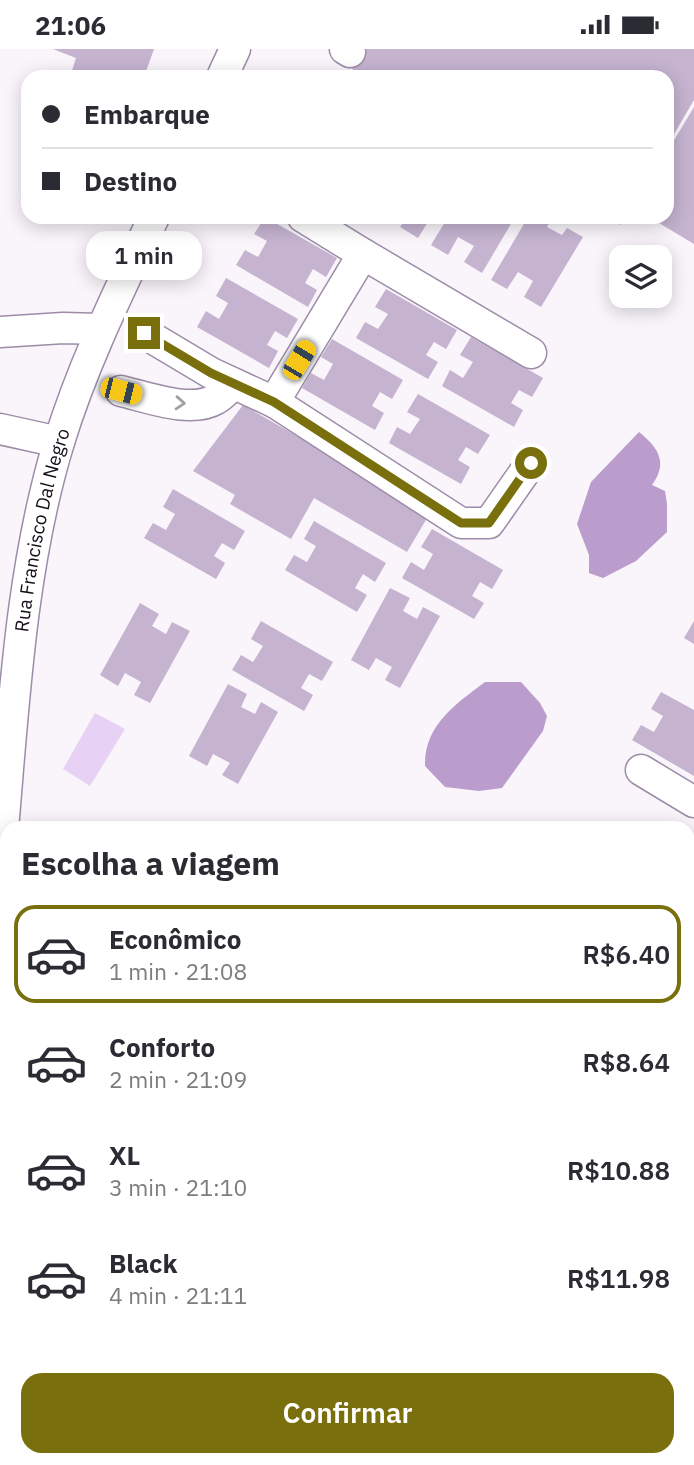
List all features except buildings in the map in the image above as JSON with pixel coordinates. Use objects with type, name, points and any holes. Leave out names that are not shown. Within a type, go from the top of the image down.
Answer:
[{"type":"street","points":[[225,70],[235,49]]},
{"type":"street","name":"Rua Francisco Dal Negro","points":[[4,821],[27,594],[48,484],[59,442],[101,329],[151,224]]},
{"type":"street","points":[[314,224],[531,353]]},
{"type":"street","points":[[274,402],[363,254]]},
{"type":"street","points":[[0,332],[63,328],[101,329]]},
{"type":"street","points":[[144,333],[233,384],[274,402],[461,523],[489,523],[531,463]]},
{"type":"street","points":[[121,391],[172,404],[200,405],[216,400],[233,384]]},
{"type":"street","points":[[0,429],[59,442]]},
{"type":"street","points":[[641,770],[694,802]]},
{"type":"shaded area","points":[[639,432],[652,444],[659,456],[660,470],[652,485],[665,491],[667,532],[636,561],[603,578],[589,573],[589,555],[577,524],[591,482]]},
{"type":"shaded area","points":[[485,682],[521,682],[540,703],[547,716],[543,731],[502,788],[479,791],[445,787],[425,766],[430,739],[436,727],[453,707]]},
{"type":"shaded area","points":[[95,713],[125,729],[90,786],[63,769]]},
{"type":"route","points":[[144,333],[211,373],[274,402],[461,523],[489,523],[531,463]]}]
